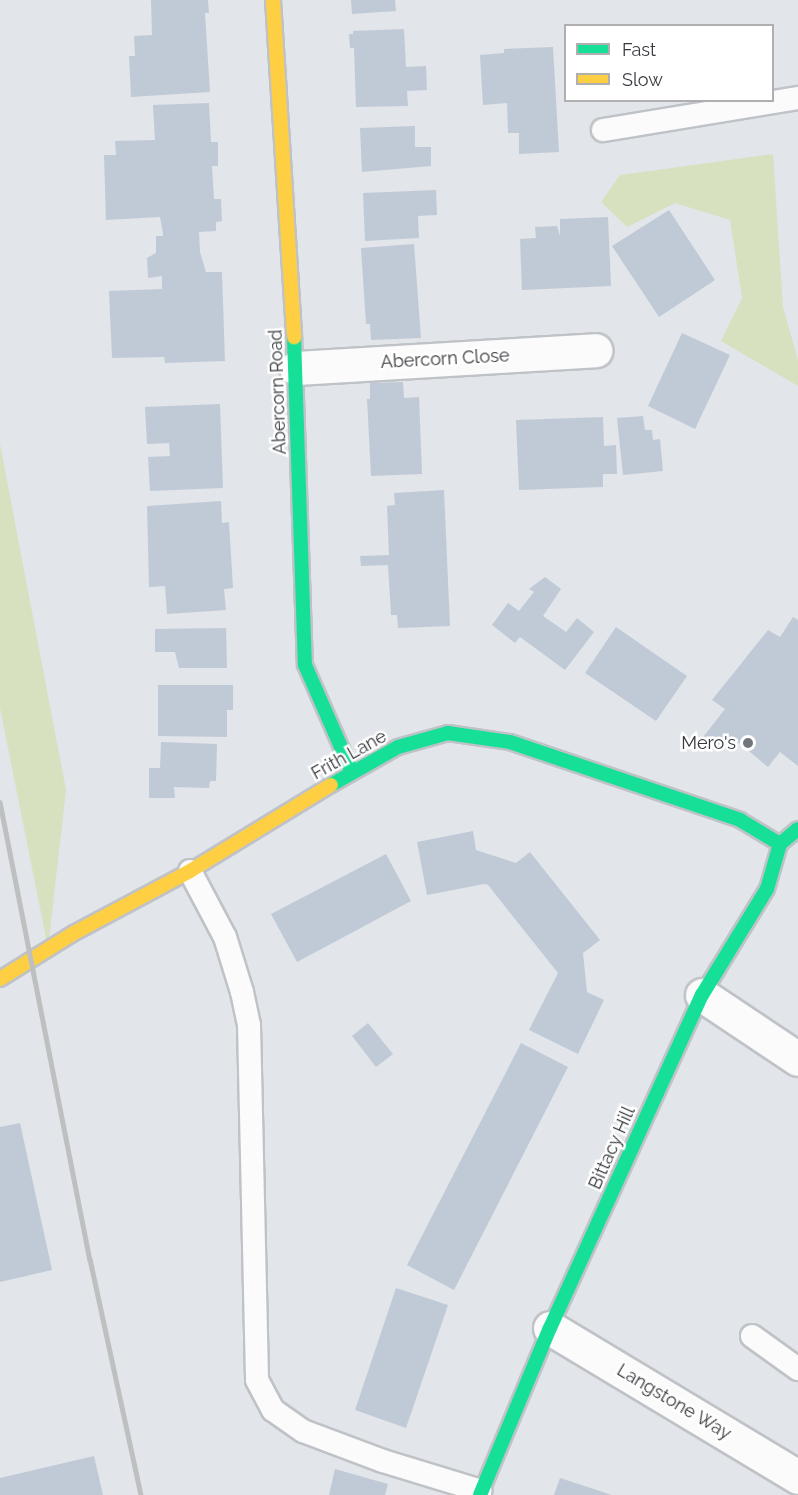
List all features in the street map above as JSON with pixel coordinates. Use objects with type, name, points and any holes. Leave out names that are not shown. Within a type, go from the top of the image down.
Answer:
[{"type":"street","name":"Abercorn Road","points":[[273,0],[296,368],[305,665],[352,772]]},
{"type":"street","name":"Abercorn Close","points":[[296,368],[595,350]]},
{"type":"street","name":"Frith Lane","points":[[0,979],[74,933],[190,871],[352,772],[398,747],[448,733],[510,742],[740,820],[780,844]]},
{"type":"street","points":[[780,844],[798,829]]},
{"type":"street","name":"Bittacy Hill","points":[[481,1493],[550,1328],[702,995],[767,889],[780,844]]},
{"type":"street","points":[[702,995],[798,1059]]},
{"type":"street","name":"Langstone Way","points":[[550,1328],[798,1476]]},
{"type":"lane","points":[[774,102],[798,98]]},
{"type":"lane","points":[[603,130],[774,102]]},
{"type":"lane","points":[[190,871],[225,938],[249,1025],[257,1380],[273,1410],[303,1431],[383,1461],[481,1493]]},
{"type":"lane","points":[[752,1336],[798,1368]]},
{"type":"green space","points":[[773,154],[783,307],[798,360],[798,386],[721,341],[742,298],[730,220],[675,203],[627,227],[601,202],[620,175]]},
{"type":"green space","points":[[0,444],[66,790],[48,948],[0,708]]},
{"type":"building","points":[[151,0],[208,0],[209,13],[205,13],[210,92],[131,97],[129,56],[135,56],[134,36],[152,35]]},
{"type":"building","points":[[351,0],[395,0],[396,11],[352,14]]},
{"type":"building","points":[[404,29],[406,67],[426,66],[427,90],[407,91],[408,106],[356,107],[354,48],[350,48],[349,34],[353,34],[353,31]]},
{"type":"building","points":[[553,47],[559,152],[519,154],[519,133],[508,133],[507,103],[483,105],[480,55],[504,53],[504,49]]},
{"type":"building","points":[[209,103],[211,142],[218,142],[218,166],[212,166],[214,199],[221,199],[222,221],[216,222],[216,231],[199,232],[200,252],[206,272],[222,272],[225,361],[165,363],[164,357],[112,358],[109,291],[162,289],[162,276],[148,278],[147,258],[156,253],[156,236],[163,236],[163,233],[160,217],[106,220],[104,155],[116,155],[115,141],[155,140],[153,105]]},
{"type":"building","points":[[415,126],[415,147],[431,147],[431,166],[362,172],[360,128]]},
{"type":"building","points":[[436,190],[437,215],[418,216],[419,238],[365,241],[363,193]]},
{"type":"building","points":[[669,210],[715,280],[659,317],[612,246]]},
{"type":"building","points":[[608,217],[611,286],[522,290],[520,239],[536,238],[535,227],[557,226],[560,236],[560,219]]},
{"type":"building","points":[[414,244],[421,338],[371,340],[370,324],[366,324],[361,248]]},
{"type":"building","points":[[682,333],[730,355],[695,429],[648,406]]},
{"type":"building","points":[[403,382],[404,398],[419,397],[422,474],[371,476],[367,399],[370,399],[370,383]]},
{"type":"building","points":[[220,404],[223,488],[150,491],[148,457],[170,456],[169,443],[147,444],[145,407]]},
{"type":"building","points":[[643,416],[645,430],[652,430],[653,440],[660,439],[663,471],[623,475],[617,418]]},
{"type":"building","points":[[603,417],[604,446],[616,445],[617,474],[603,474],[603,487],[519,490],[516,420]]},
{"type":"building","points":[[444,490],[450,626],[398,628],[397,615],[391,615],[388,565],[361,566],[360,556],[389,555],[387,506],[395,505],[394,493]]},
{"type":"building","points":[[221,501],[222,523],[229,522],[233,588],[224,589],[226,610],[167,614],[165,586],[149,587],[147,506]]},
{"type":"building","points":[[545,577],[561,589],[543,616],[566,632],[577,618],[594,632],[565,670],[520,637],[515,643],[492,625],[508,603],[519,611],[534,592],[529,589]]},
{"type":"building","points":[[793,617],[798,620],[798,766],[780,752],[768,767],[731,736],[724,746],[703,737],[725,709],[712,700],[768,630],[780,637]]},
{"type":"building","points":[[616,627],[687,676],[656,721],[585,673]]},
{"type":"building","points":[[226,628],[227,668],[179,668],[175,652],[155,652],[155,629]]},
{"type":"building","points":[[158,685],[233,685],[233,710],[227,710],[227,737],[158,736]]},
{"type":"building","points":[[161,742],[217,744],[216,781],[210,781],[209,788],[174,787],[175,798],[149,798],[149,768],[160,768]]},
{"type":"building","points":[[473,831],[476,850],[516,863],[530,852],[600,940],[583,953],[587,992],[604,1000],[578,1054],[529,1030],[558,973],[488,885],[427,895],[417,842]]},
{"type":"building","points":[[386,854],[411,901],[297,962],[271,914]]},
{"type":"building","points":[[368,1023],[393,1054],[376,1067],[352,1036]]},
{"type":"building","points":[[521,1043],[568,1067],[454,1290],[407,1265]]},
{"type":"building","points":[[20,1123],[52,1270],[0,1282],[0,1127]]},
{"type":"building","points":[[396,1288],[448,1305],[406,1428],[355,1410]]},
{"type":"building","points":[[94,1456],[103,1495],[0,1495],[0,1478]]},
{"type":"building","points":[[335,1469],[388,1484],[385,1495],[329,1495]]},
{"type":"building","points":[[560,1478],[612,1495],[554,1495]]},
{"type":"railway","points":[[0,802],[90,1259],[141,1495]]},
{"type":"traffic: fast","points":[[294,337],[305,665],[352,772]]},
{"type":"traffic: fast","points":[[331,785],[398,747],[448,733],[510,742],[740,820],[780,844]]},
{"type":"traffic: fast","points":[[480,1495],[550,1328],[702,995],[767,889],[780,844],[798,829]]},
{"type":"traffic: slow","points":[[273,0],[294,337]]},
{"type":"traffic: slow","points":[[0,979],[74,933],[190,871],[331,785]]},
{"type":"place","name":"Mero's","points":[[748,743]]}]
